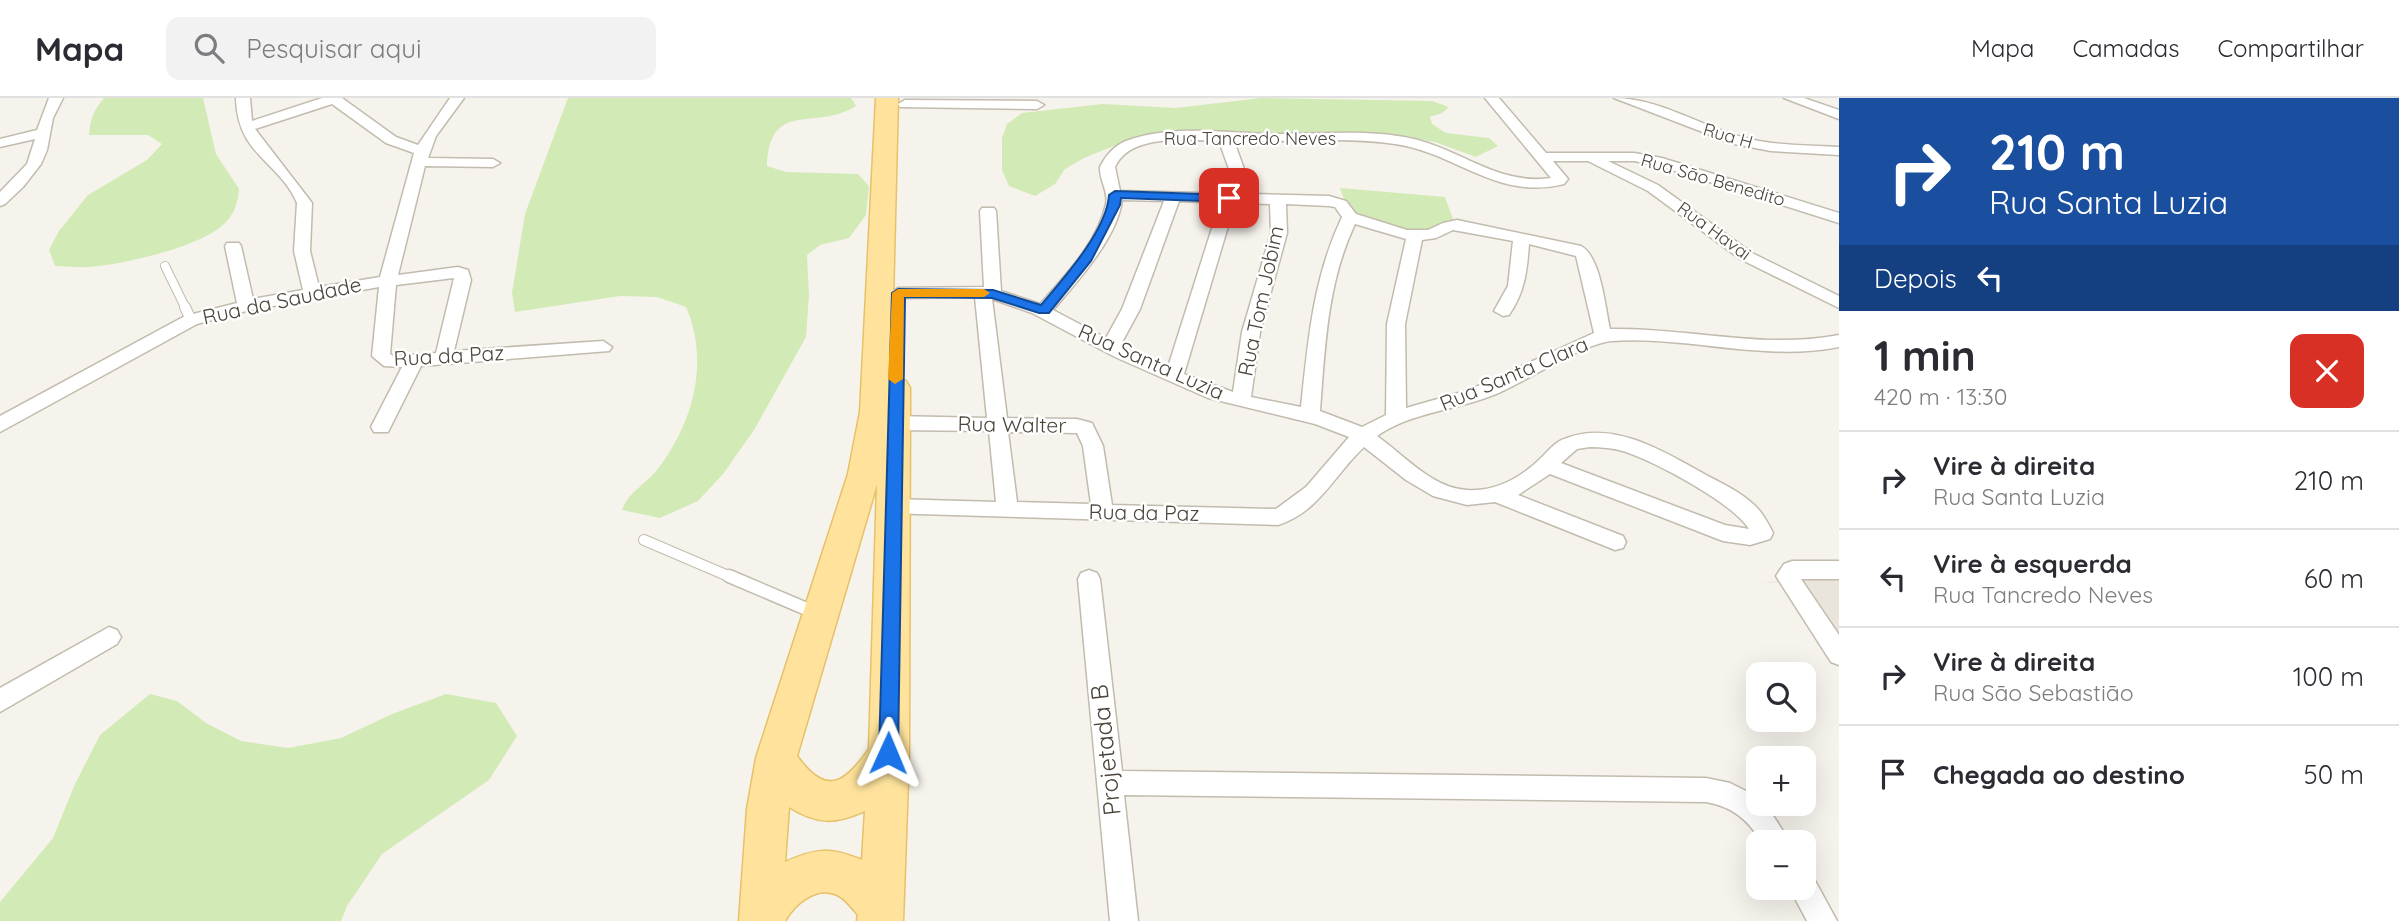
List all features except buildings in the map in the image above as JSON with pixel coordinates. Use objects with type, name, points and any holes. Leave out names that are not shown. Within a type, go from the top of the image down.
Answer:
[{"type":"main road","points":[[880,913],[888,753],[898,293],[899,100]]},
{"type":"main road","points":[[762,916],[768,809],[776,758],[864,474],[875,412],[899,100]]},
{"type":"main road","points":[[776,758],[786,779],[796,789],[814,800],[833,802],[851,797],[864,788],[888,753]]},
{"type":"main road","points":[[762,916],[780,889],[802,874],[824,870],[848,876],[880,913]]},
{"type":"street","points":[[0,201],[35,162],[41,148],[46,117],[56,98]]},
{"type":"street","points":[[243,98],[247,127],[259,148],[302,198],[305,216],[302,248],[312,293]]},
{"type":"street","name":"Rua da Paz","points":[[457,98],[429,135],[421,156],[388,280],[381,356],[390,362],[603,347]]},
{"type":"street","points":[[1492,98],[1544,157]]},
{"type":"street","name":"Rua H","points":[[1621,98],[1739,141],[1771,147],[1839,151]]},
{"type":"street","points":[[1791,98],[1839,115]]},
{"type":"street","points":[[247,127],[333,99],[391,140],[421,156],[493,163]]},
{"type":"street","points":[[899,100],[1038,105]]},
{"type":"street","points":[[0,142],[42,133]]},
{"type":"street","points":[[1225,137],[1248,199]]},
{"type":"street","name":"Rua Tancredo Neves","points":[[1044,310],[1085,261],[1114,205],[1115,195],[1108,185],[1107,170],[1118,152],[1128,146],[1157,139],[1225,137],[1384,139],[1410,142],[1488,176],[1506,181],[1555,183],[1560,179],[1544,157]]},
{"type":"street","name":"Rua Havai","points":[[1590,156],[1607,167],[1653,188],[1746,256],[1839,303]]},
{"type":"street","name":"Rua Sāo Benedito","points":[[1544,157],[1633,157],[1662,162],[1839,218]]},
{"type":"street","points":[[1115,195],[1336,202],[1350,217],[1415,236],[1431,235],[1444,227],[1457,225],[1575,249],[1586,260],[1603,336]]},
{"type":"street","points":[[1110,348],[1131,309],[1173,197]]},
{"type":"street","points":[[1174,376],[1229,198]]},
{"type":"street","name":"Rua Tom Jobim","points":[[1241,401],[1251,332],[1279,233],[1278,200]]},
{"type":"street","points":[[988,211],[988,294],[1007,509]]},
{"type":"street","points":[[1310,417],[1325,278],[1336,242],[1350,217]]},
{"type":"street","points":[[1396,419],[1396,324],[1415,236]]},
{"type":"street","points":[[1503,311],[1514,297],[1518,285],[1521,238]]},
{"type":"street","points":[[233,246],[246,306]]},
{"type":"street","name":"Rua da Saudade","points":[[0,425],[191,320],[312,293],[451,272],[462,274],[444,357]]},
{"type":"street","name":"Rua Santa Luzia","points":[[898,293],[988,294],[1044,310],[1110,348],[1174,376],[1241,401],[1339,425],[1362,437],[1448,494],[1473,498],[1497,495]]},
{"type":"street","name":"Rua Santa Clara","points":[[1362,437],[1396,419],[1476,395],[1563,351],[1603,336],[1654,336],[1786,347],[1839,341]]},
{"type":"street","points":[[381,427],[415,360]]},
{"type":"street","name":"Rua Walter","points":[[894,423],[1085,428],[1093,446],[1103,512]]},
{"type":"street","name":"Rua da Paz","points":[[893,507],[1278,517],[1298,506],[1362,437]]},
{"type":"street","points":[[1497,495],[1516,488],[1546,466],[1558,450],[1574,443],[1603,440],[1623,444],[1661,459],[1720,493],[1745,509],[1758,522],[1762,533],[1759,536],[1740,537],[1723,533],[1546,466]]},
{"type":"street","points":[[1497,495],[1615,542]]},
{"type":"street","points":[[1839,570],[1792,570],[1787,576],[1839,655]]},
{"type":"street","name":"Projetada B","points":[[1089,579],[1124,921]]},
{"type":"street","points":[[0,701],[109,637]]},
{"type":"street","points":[[1110,783],[1706,790],[1727,793],[1745,803],[1762,816],[1770,830]]},
{"type":"street","points":[[1811,900],[1823,921]]},
{"type":"lane","points":[[165,266],[191,320]]},
{"type":"lane","points":[[644,540],[821,615]]},
{"type":"shaded area","points":[[1839,574],[1839,653],[1789,582],[1760,583]]},
{"type":"green space","points":[[104,98],[203,98],[216,154],[239,189],[237,203],[225,223],[214,232],[180,247],[140,259],[102,266],[55,266],[49,250],[59,231],[88,195],[147,160],[162,144],[148,135],[89,135],[93,115]]},
{"type":"green space","points":[[568,98],[851,98],[856,106],[825,117],[797,120],[776,132],[770,145],[767,166],[786,172],[858,174],[869,186],[866,215],[849,238],[820,245],[807,255],[809,295],[806,337],[754,430],[723,474],[698,501],[660,518],[622,510],[628,498],[657,470],[670,452],[688,413],[697,371],[697,349],[686,307],[657,297],[620,296],[515,312],[512,293],[525,214]]},
{"type":"green space","points":[[1261,98],[1432,101],[1449,107],[1430,117],[1432,124],[1446,133],[1489,138],[1498,146],[1476,157],[1435,142],[1405,137],[1145,137],[1126,141],[1084,158],[1065,169],[1055,184],[1035,196],[1009,186],[1002,170],[1002,138],[1007,124],[1022,113],[1103,104],[1176,108]]},
{"type":"green space","points":[[1340,188],[1445,197],[1454,222],[1422,232],[1371,222],[1351,211]]},
{"type":"green space","points":[[150,694],[177,701],[206,723],[241,741],[288,748],[341,738],[392,714],[446,694],[496,703],[517,736],[489,780],[382,854],[347,906],[341,921],[0,921],[0,902],[53,838],[75,784],[100,735]]},
{"type":"slow traffic","points":[[895,379],[898,293],[984,293]]},
{"type":"route","points":[[888,753],[898,293],[993,294],[1044,310],[1085,261],[1114,205],[1115,195],[1229,198]]}]
